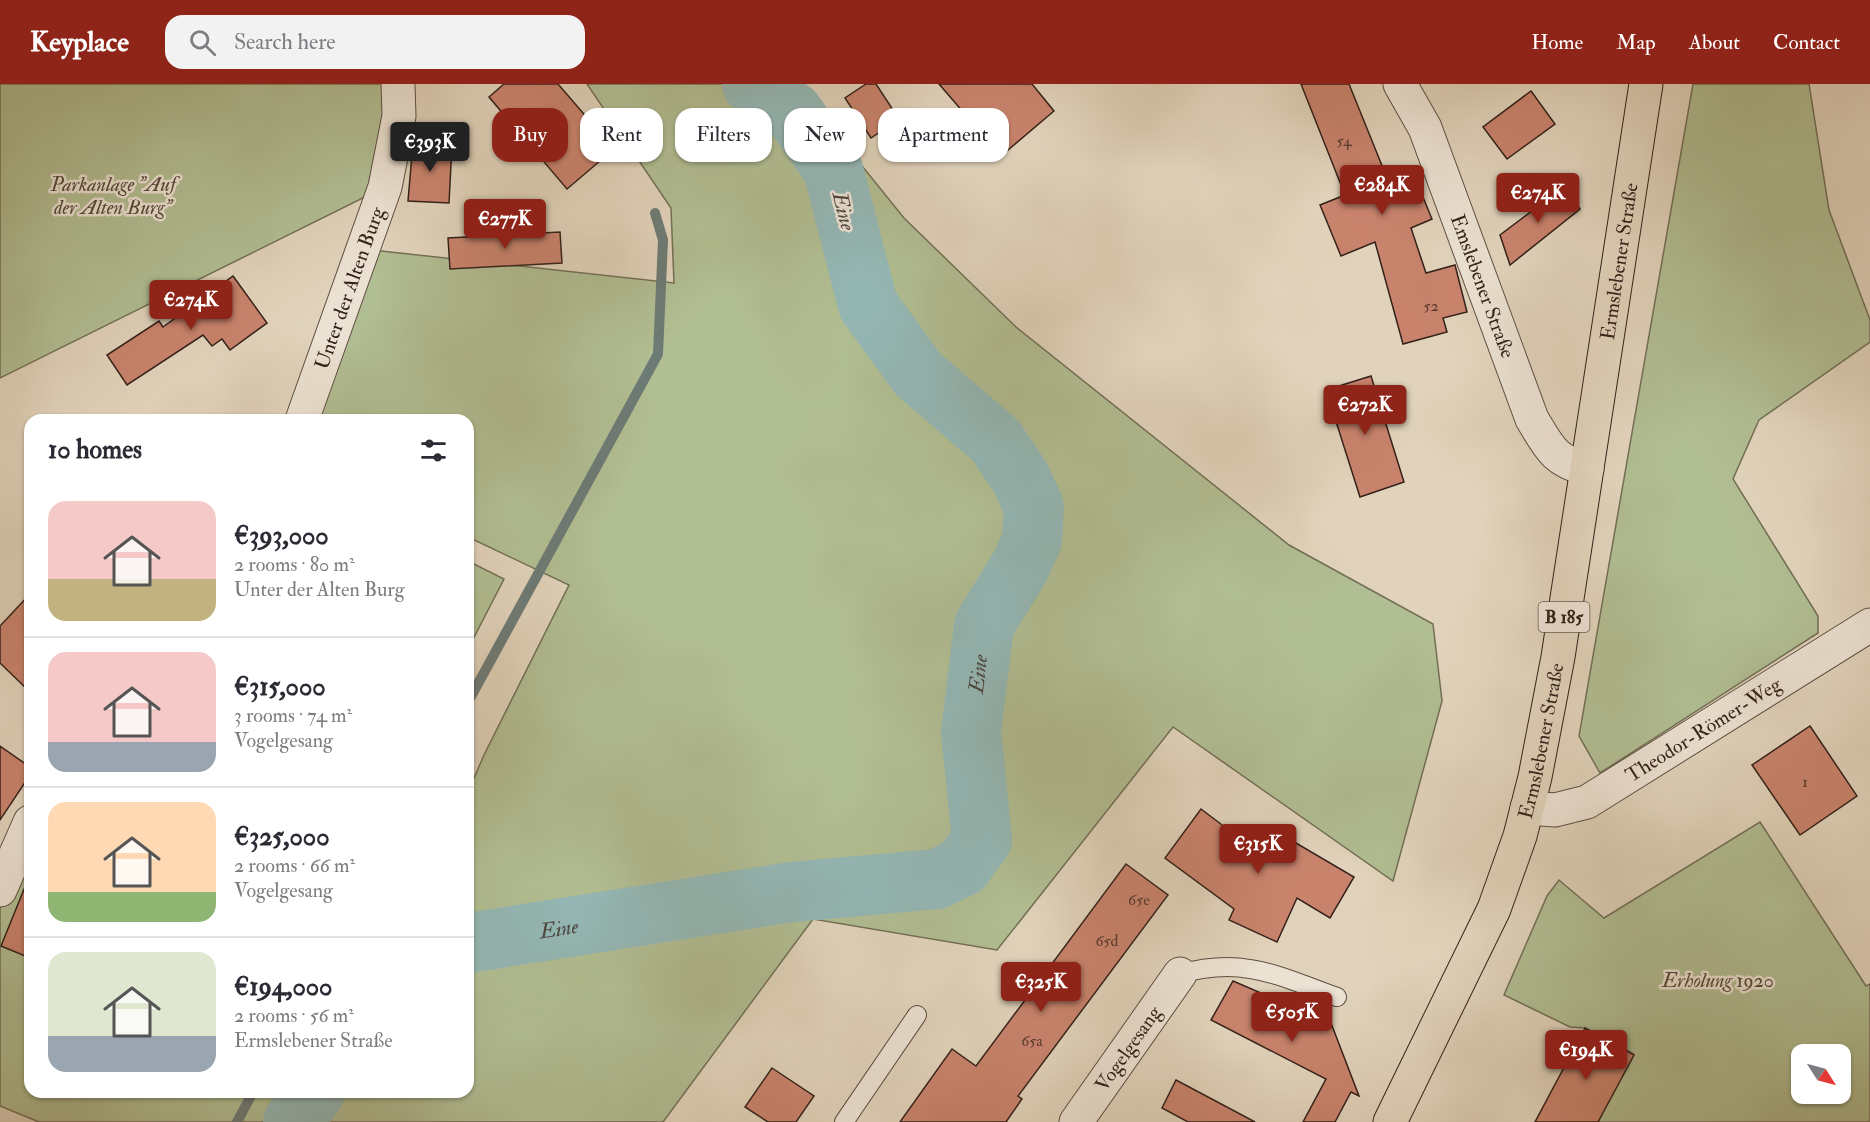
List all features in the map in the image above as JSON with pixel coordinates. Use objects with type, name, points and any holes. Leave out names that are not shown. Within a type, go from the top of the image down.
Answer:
[{"type":"main road","name":"Ermslebener Straße","points":[[1390,1122],[1490,920],[1514,854],[1527,808],[1547,720],[1646,84]]},
{"type":"street","name":"Unter der Alten Burg","points":[[304,414],[385,187],[399,116],[398,84]]},
{"type":"street","name":"Emslebener Straße","points":[[1400,84],[1425,128],[1532,419],[1552,452],[1566,464],[1587,470]]},
{"type":"street","name":"Theodor-Römer-Weg","points":[[1527,808],[1555,810],[1587,802],[1870,625]]},
{"type":"street","points":[[0,890],[24,836]]},
{"type":"street","name":"Vogelgesang","points":[[1076,1122],[1180,974]]},
{"type":"lane","points":[[1180,974],[1208,966],[1254,968],[1337,997]]},
{"type":"lane","points":[[844,1122],[917,1015]]},
{"type":"green space","name":"Parkanlage \"Auf der Alten Burg\"","points":[[0,84],[399,84],[385,187],[0,378]]},
{"type":"green space","points":[[587,84],[796,84],[815,108],[784,108],[784,162],[859,162],[904,218],[1016,327],[1289,545],[1433,624],[1442,701],[1393,881],[1173,727],[997,950],[813,919],[663,1122],[39,1122],[0,1106],[0,890],[24,836],[24,1098],[474,1098],[474,778],[569,585],[474,540],[474,414],[304,414],[363,249],[674,283],[671,208],[640,162],[663,162],[663,108],[603,108]]},
{"type":"green space","points":[[1693,84],[1809,84],[1829,210],[1870,320],[1870,342],[1759,420],[1733,479],[1818,616],[1818,633],[1600,773],[1579,736]]},
{"type":"green space","points":[[474,564],[504,579],[474,637]]},
{"type":"green space","name":"Erholung 1920","points":[[1760,822],[1866,986],[1870,984],[1870,1122],[1598,1122],[1634,1054],[1585,1028],[1570,1027],[1504,995],[1547,896],[1559,880],[1604,918]]},
{"type":"building","points":[[504,84],[558,84],[580,110],[580,162],[599,162],[567,189],[544,162],[568,162],[568,108],[498,108],[489,97]]},
{"type":"building","points":[[866,84],[876,84],[892,108],[878,108],[878,133],[871,138],[866,130],[866,108],[852,108],[845,98]]},
{"type":"building","points":[[939,84],[1032,84],[1054,111],[1009,149],[1009,108],[960,108]]},
{"type":"building","points":[[1301,84],[1349,84],[1387,178],[1411,168],[1432,219],[1411,228],[1426,273],[1455,265],[1467,312],[1443,318],[1447,332],[1403,344],[1375,242],[1341,256],[1320,205],[1345,195]]},
{"type":"building","points":[[1531,91],[1555,124],[1507,159],[1483,127]]},
{"type":"building","points":[[413,143],[452,145],[449,203],[408,201]]},
{"type":"building","points":[[1565,186],[1580,209],[1510,265],[1500,235]]},
{"type":"building","points":[[560,232],[562,263],[450,269],[448,238]]},
{"type":"building","points":[[233,276],[267,323],[230,350],[222,339],[212,346],[203,335],[127,385],[107,355],[159,321],[163,327]]},
{"type":"building","points":[[1371,376],[1404,482],[1360,497],[1326,390]]},
{"type":"building","points":[[24,600],[24,686],[0,663],[0,626]]},
{"type":"building","points":[[1810,726],[1857,796],[1800,835],[1752,765]]},
{"type":"building","points":[[0,746],[24,763],[24,784],[0,820]]},
{"type":"building","points":[[1201,809],[1262,855],[1279,833],[1354,877],[1330,918],[1297,898],[1277,942],[1229,920],[1234,909],[1165,858]]},
{"type":"building","points":[[1126,864],[1168,895],[1018,1096],[1022,1099],[1006,1122],[900,1122],[952,1049],[976,1066]]},
{"type":"building","points":[[24,889],[24,956],[1,946]]},
{"type":"building","points":[[1233,981],[1331,1023],[1359,1096],[1351,1092],[1335,1122],[1303,1122],[1326,1079],[1211,1020]]},
{"type":"building","points":[[1585,1028],[1634,1055],[1598,1122],[1535,1122]]},
{"type":"building","points":[[772,1068],[814,1096],[796,1122],[768,1122],[745,1107]]},
{"type":"building","points":[[1176,1080],[1255,1122],[1188,1122],[1162,1108]]},
{"type":"waterway","name":"Eine","points":[[474,942],[792,892],[937,879],[962,867],[982,840],[971,732],[984,625],[1021,565],[1032,540],[1034,507],[1020,477],[996,441],[918,374],[868,305],[833,169],[793,112],[752,84]]},
{"type":"waterway","points":[[474,691],[658,354],[663,240],[655,213]]},
{"type":"waterway","points":[[237,1122],[250,1098]]},
{"type":"waterway","name":"Eine","points":[[293,1122],[311,1098]]}]
